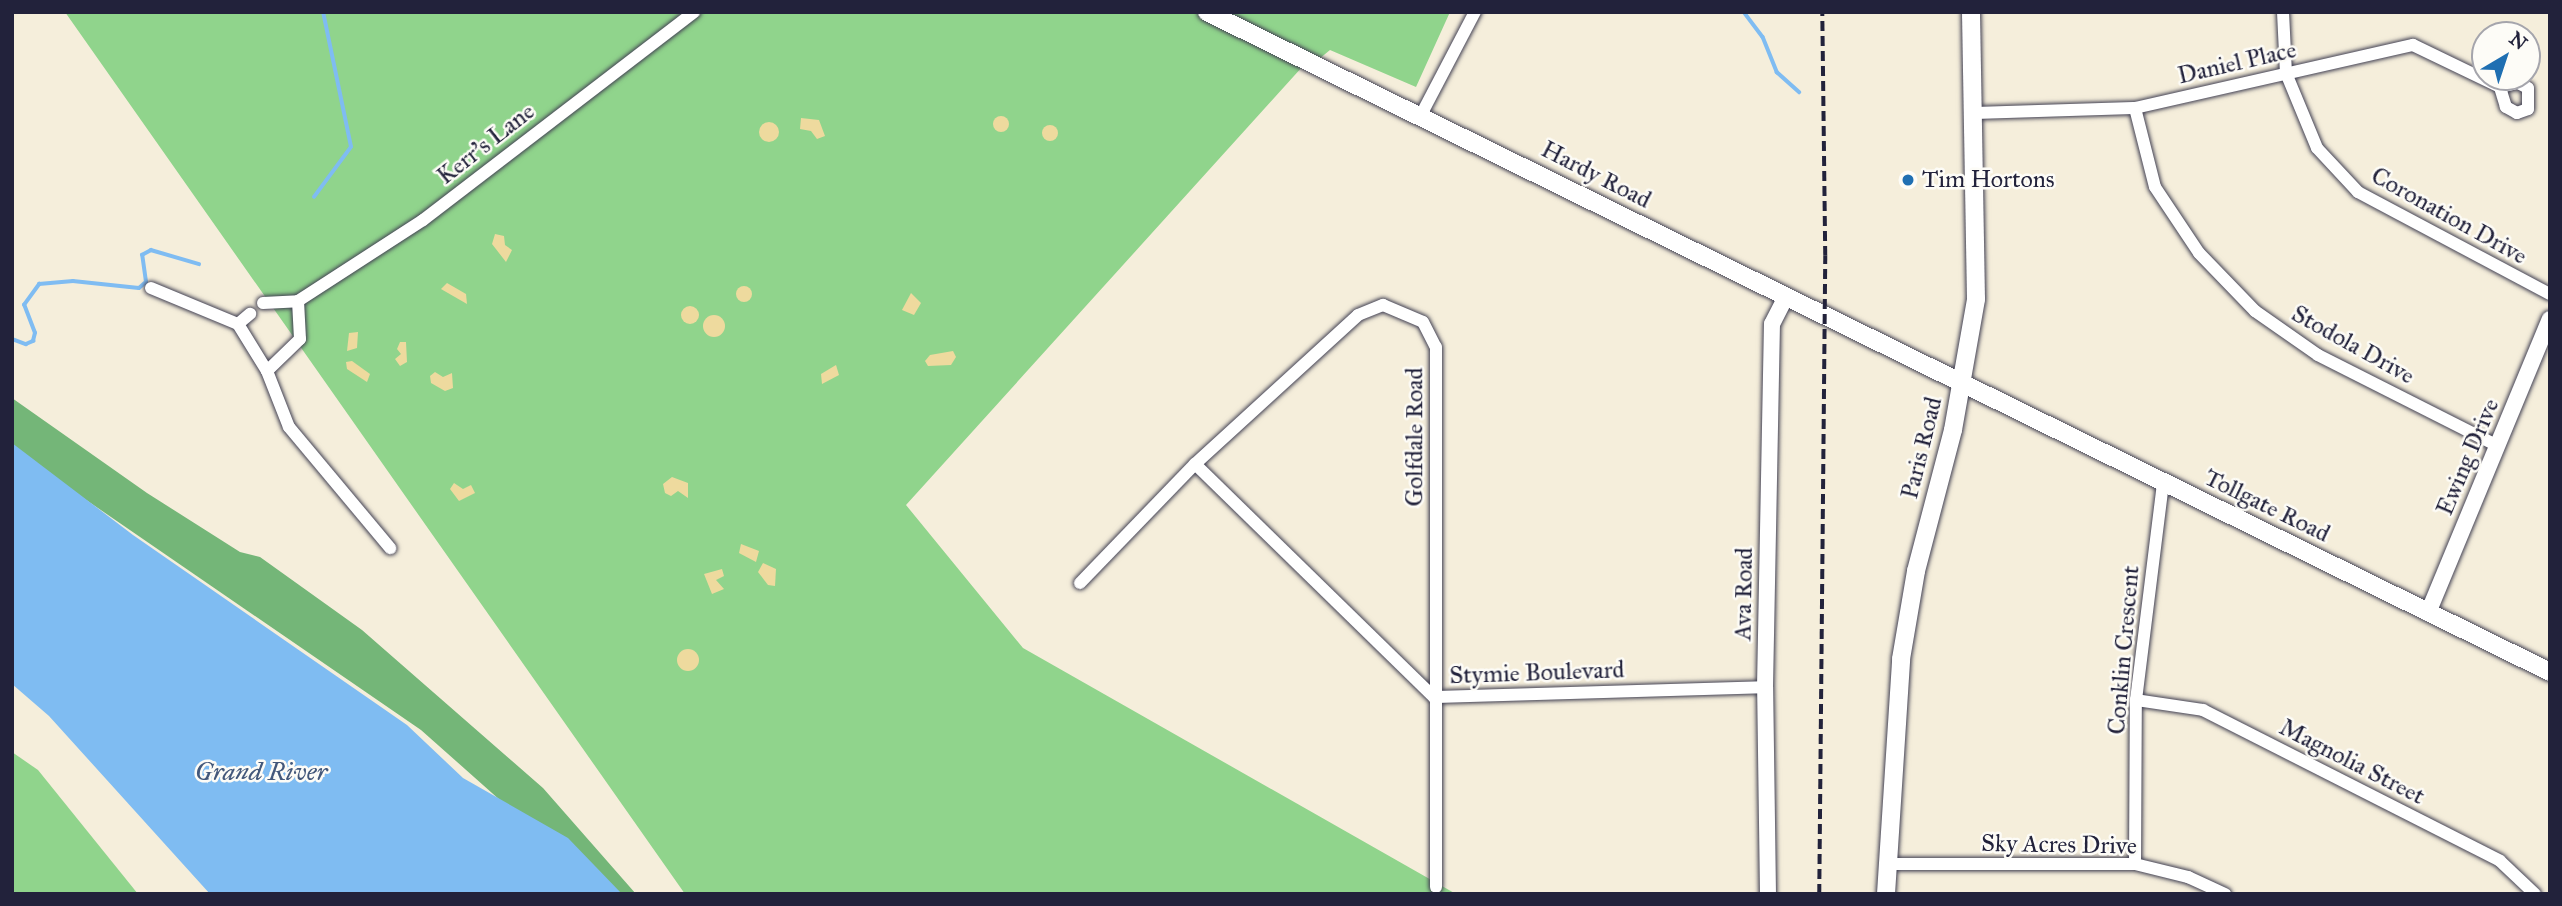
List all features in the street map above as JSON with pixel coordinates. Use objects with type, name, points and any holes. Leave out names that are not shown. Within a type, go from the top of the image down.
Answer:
[{"type":"main road","name":"Hardy Road","points":[[1207,12],[1962,384]]},
{"type":"main road","name":"Paris Road","points":[[1886,894],[1901,659],[1916,571],[1962,384],[1976,299],[1971,12]]},
{"type":"main road","name":"Tollgate Road","points":[[1962,384],[2550,672]]},
{"type":"street","name":"Kerr's Lane","points":[[298,302],[423,220],[694,12]]},
{"type":"street","points":[[1420,117],[1475,12]]},
{"type":"street","name":"Coronation Drive","points":[[2283,12],[2286,73],[2317,148],[2358,192],[2550,294]]},
{"type":"street","name":"Daniel Place","points":[[1973,113],[2134,108],[2413,45],[2471,73]]},
{"type":"street","name":"Stodola Drive","points":[[2134,108],[2155,187],[2199,253],[2255,311],[2318,355],[2498,446]]},
{"type":"street","points":[[151,288],[238,324],[267,371],[289,427],[390,548]]},
{"type":"street","name":"Ava Road","points":[[1768,894],[1765,687],[1772,324],[1785,299]]},
{"type":"street","points":[[263,303],[298,302],[300,339],[267,371]]},
{"type":"street","name":"Golfdale Road","points":[[1080,583],[1195,464],[1357,315],[1383,305],[1423,322],[1436,347],[1436,887]]},
{"type":"street","points":[[238,324],[250,314]]},
{"type":"street","name":"Ewing Drive","points":[[2428,612],[2550,319]]},
{"type":"street","name":"Stymie Boulevard","points":[[1195,464],[1434,696],[1765,687]]},
{"type":"street","name":"Conklin Crescent","points":[[2135,864],[2136,700],[2163,482]]},
{"type":"street","name":"Magnolia Street","points":[[2136,700],[2203,710],[2500,861],[2535,894]]},
{"type":"street","name":"Sky Acres Drive","points":[[1887,864],[2135,864],[2188,877],[2225,894]]},
{"type":"green space","points":[[65,12],[1450,12],[1416,87],[1330,50],[1308,68],[1303,66],[906,505],[1023,648],[1456,894],[685,894]]},
{"type":"green space","points":[[12,398],[147,493],[240,552],[260,557],[362,630],[543,788],[636,894],[606,894],[421,730],[12,449]]},
{"type":"green space","points":[[12,752],[38,770],[138,894],[12,894]]},
{"type":"sand","points":[[1001,116],[1007,118],[1007,130],[1001,132],[995,130],[993,124],[995,118]]},
{"type":"sand","points":[[801,118],[819,120],[825,136],[817,139],[811,131],[800,129]]},
{"type":"sand","points":[[769,122],[776,125],[779,132],[776,139],[769,142],[762,139],[759,132],[762,125]]},
{"type":"sand","points":[[1050,125],[1056,127],[1056,139],[1050,141],[1044,139],[1042,133],[1044,127]]},
{"type":"sand","points":[[495,234],[504,236],[505,245],[512,250],[506,262],[492,244]]},
{"type":"sand","points":[[447,283],[466,294],[467,304],[441,289]]},
{"type":"sand","points":[[744,286],[750,288],[750,300],[744,302],[738,300],[736,294],[738,288]]},
{"type":"sand","points":[[911,293],[921,303],[914,315],[902,310]]},
{"type":"sand","points":[[690,306],[696,309],[699,315],[696,321],[690,324],[684,321],[681,315],[684,309]]},
{"type":"sand","points":[[714,315],[724,322],[725,326],[718,336],[714,337],[704,330],[703,326],[710,316]]},
{"type":"sand","points":[[358,332],[357,348],[347,351],[349,333]]},
{"type":"sand","points":[[400,342],[406,342],[407,362],[400,366],[395,359],[401,354],[397,349]]},
{"type":"sand","points":[[953,351],[956,357],[951,365],[928,366],[925,361],[930,355]]},
{"type":"sand","points":[[352,361],[370,374],[367,382],[347,369],[346,362]]},
{"type":"sand","points":[[836,365],[839,375],[822,384],[821,374]]},
{"type":"sand","points":[[435,372],[443,377],[452,373],[453,388],[445,391],[431,383],[430,376]]},
{"type":"sand","points":[[672,477],[688,483],[688,498],[678,491],[671,496],[665,493],[663,484]]},
{"type":"sand","points":[[454,483],[463,489],[471,485],[475,493],[459,501],[450,489]]},
{"type":"sand","points":[[741,544],[759,551],[756,562],[739,553]]},
{"type":"sand","points":[[763,563],[776,569],[775,586],[768,585],[758,572]]},
{"type":"sand","points":[[722,569],[724,576],[716,580],[724,589],[712,594],[704,574]]},
{"type":"sand","points":[[688,649],[696,652],[699,660],[696,668],[688,671],[680,668],[677,660],[680,652]]},
{"type":"water","name":"Grand River","points":[[12,443],[133,535],[407,725],[463,778],[568,838],[622,894],[210,894],[49,716],[12,684]]},
{"type":"waterway","points":[[314,197],[351,147],[323,12]]},
{"type":"waterway","points":[[1744,12],[1763,37],[1777,72],[1799,92]]},
{"type":"waterway","points":[[12,339],[26,344],[33,341],[35,333],[24,305],[39,284],[73,281],[139,288],[146,282],[142,255],[151,250],[199,264]]},
{"type":"railway","points":[[1819,894],[1825,256],[1822,12]]},
{"type":"place","name":"Tim Hortons","points":[[1908,180]]}]
